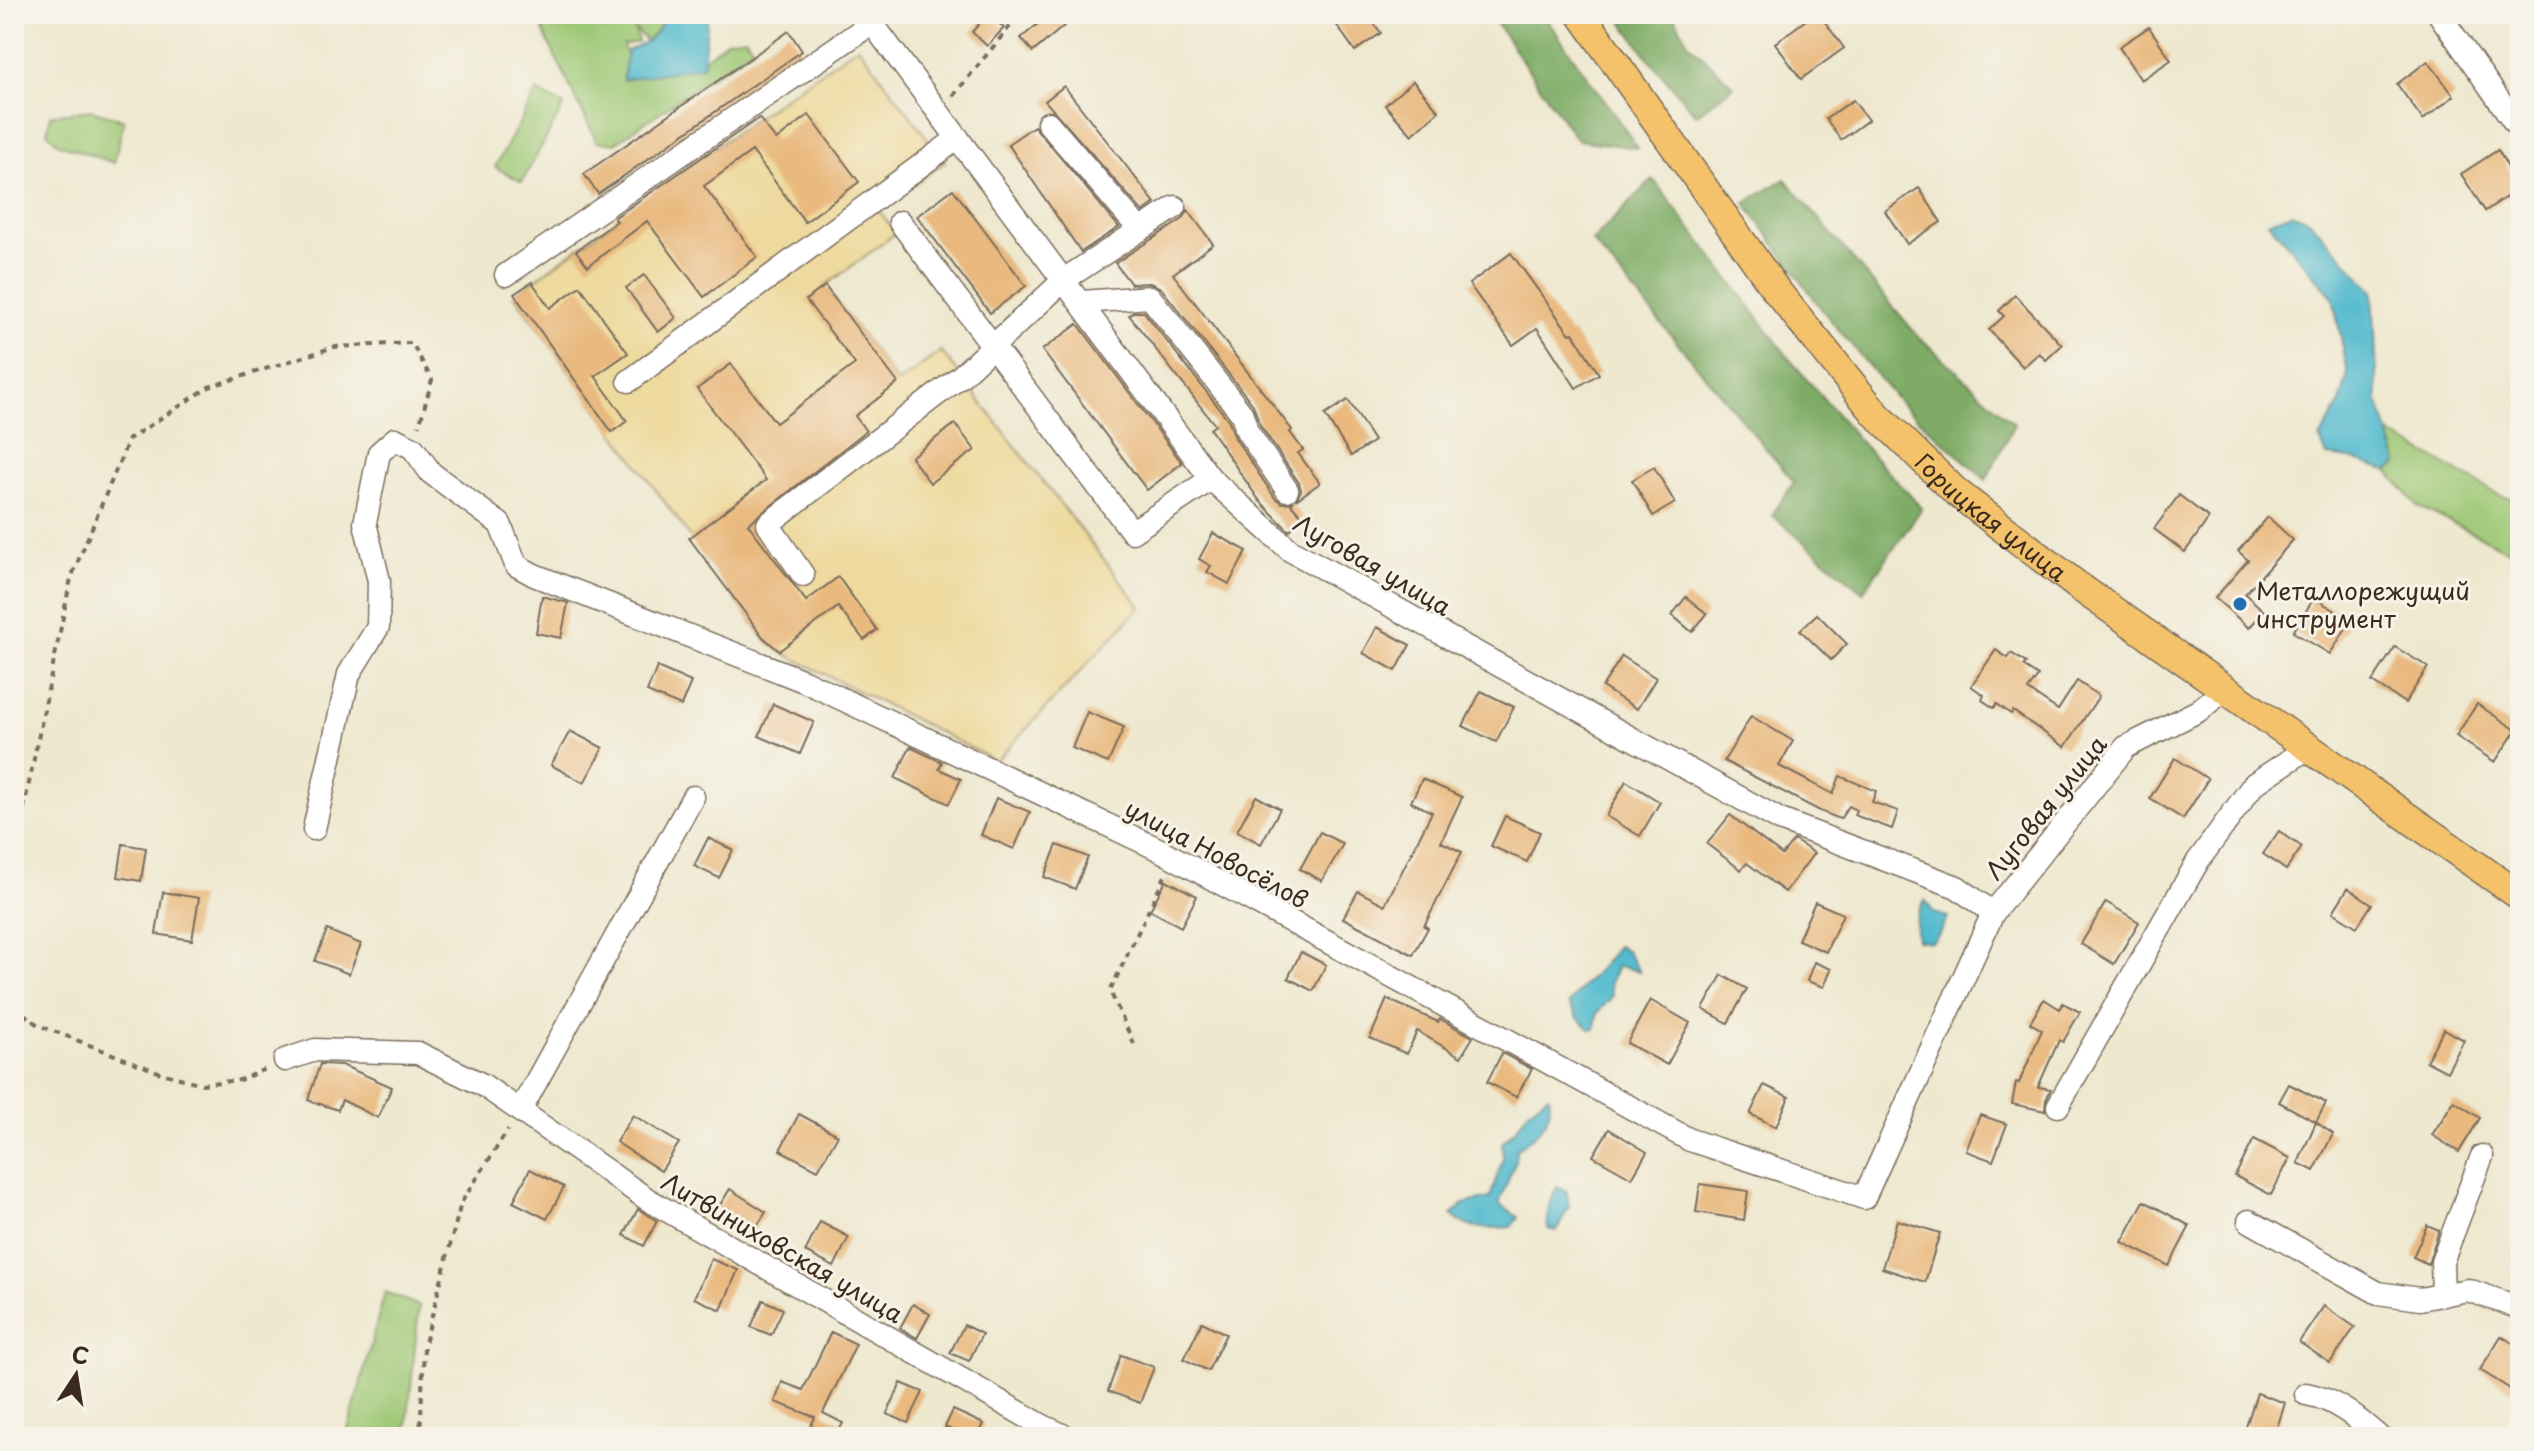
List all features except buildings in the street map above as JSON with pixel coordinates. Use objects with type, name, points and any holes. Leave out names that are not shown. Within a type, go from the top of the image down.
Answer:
[{"type":"main road","name":"Горицкая улица","points":[[1581,14],[1776,290],[1876,414],[1956,492],[2078,586],[2520,896]]},
{"type":"street","points":[[2439,14],[2520,130]]},
{"type":"street","name":"Луговая улица","points":[[872,19],[1211,479],[1290,550],[1780,820],[1957,887],[1993,913]]},
{"type":"street","points":[[506,275],[872,19]]},
{"type":"street","points":[[1048,123],[1140,230]]},
{"type":"street","points":[[629,381],[958,138]]},
{"type":"street","points":[[803,575],[768,524],[961,376],[1065,279],[1175,207]]},
{"type":"street","points":[[900,222],[1132,532],[1211,479]]},
{"type":"street","points":[[1082,302],[1150,297],[1242,414],[1247,431],[1287,490]]},
{"type":"street","points":[[314,829],[349,674],[378,627],[379,581],[365,523],[379,453],[395,439],[413,448]]},
{"type":"street","name":"улица Новосёлов","points":[[413,448],[431,473],[500,524],[516,565],[534,575],[804,681],[1174,857],[1690,1140],[1864,1198]]},
{"type":"street","name":"Луговая улица","points":[[1864,1198],[1993,913],[2126,747],[2198,711],[2224,690]]},
{"type":"street","points":[[2058,1106],[2198,861],[2254,784],[2308,748]]},
{"type":"street","points":[[520,1111],[693,797]]},
{"type":"street","name":"Литвиниховская улица","points":[[285,1060],[315,1050],[418,1053],[483,1085],[647,1199],[858,1322],[1067,1437]]},
{"type":"street","points":[[2443,1295],[2442,1262],[2482,1156]]},
{"type":"street","points":[[2249,1221],[2378,1293],[2420,1299],[2468,1290],[2520,1308]]},
{"type":"street","points":[[2306,1394],[2325,1398],[2379,1437]]},
{"type":"path","points":[[939,113],[1020,14]]},
{"type":"path","points":[[14,856],[71,578],[129,439],[209,387],[334,347],[412,343],[432,380],[413,448]]},
{"type":"path","points":[[1134,1044],[1110,991],[1174,857]]},
{"type":"path","points":[[14,1006],[38,1025],[161,1073],[202,1084],[240,1080],[285,1060]]},
{"type":"path","points":[[420,1437],[424,1347],[461,1203],[520,1111]]},
{"type":"green space","points":[[545,14],[663,14],[662,23],[647,42],[635,29],[638,42],[623,45],[630,67],[695,67],[727,40],[745,37],[753,48],[615,143],[597,142],[543,31]]},
{"type":"green space","points":[[1490,14],[1543,14],[1638,148],[1577,140]]},
{"type":"green space","points":[[1617,14],[1673,14],[1689,44],[1734,86],[1696,115],[1649,59]]},
{"type":"green space","points":[[537,91],[564,106],[522,182],[495,167]]},
{"type":"green space","points":[[91,110],[124,120],[114,163],[59,144],[47,132],[51,115]]},
{"type":"green space","points":[[1653,179],[1792,362],[1922,508],[1863,592],[1772,515],[1794,482],[1592,241]]},
{"type":"green space","points":[[1785,179],[1916,334],[2014,424],[1986,480],[1899,402],[1823,311],[1745,203]]},
{"type":"green space","points":[[2389,433],[2501,496],[2520,499],[2520,556],[2417,506],[2388,471],[2398,463]]},
{"type":"green space","points":[[385,1292],[419,1306],[406,1437],[346,1437]]},
{"type":"sand","points":[[858,46],[945,162],[878,209],[896,233],[825,286],[898,383],[941,351],[1141,607],[996,761],[779,651],[763,637],[514,295]]},
{"type":"water","points":[[663,14],[708,14],[703,66],[623,80],[627,51],[656,33]]},
{"type":"water","points":[[2291,213],[2309,220],[2373,291],[2378,401],[2398,464],[2388,471],[2352,459],[2327,456],[2320,439],[2340,402],[2348,374],[2333,297],[2268,222]]},
{"type":"water","points":[[1925,900],[1934,913],[1948,917],[1932,942],[1917,940],[1917,919]]},
{"type":"water","points":[[1617,946],[1626,950],[1639,971],[1617,966],[1610,983],[1612,997],[1597,1013],[1595,1029],[1590,1029],[1569,1004]]},
{"type":"water","points":[[1549,1095],[1546,1120],[1516,1150],[1515,1162],[1499,1204],[1518,1217],[1511,1227],[1479,1228],[1458,1220],[1452,1215],[1463,1204],[1490,1198],[1503,1158],[1502,1143],[1529,1110]]},
{"type":"water","points":[[1557,1187],[1567,1192],[1569,1206],[1557,1231],[1548,1229],[1547,1218]]},
{"type":"place","name":"Металлорежущий инструмент","points":[[2240,604]]}]
